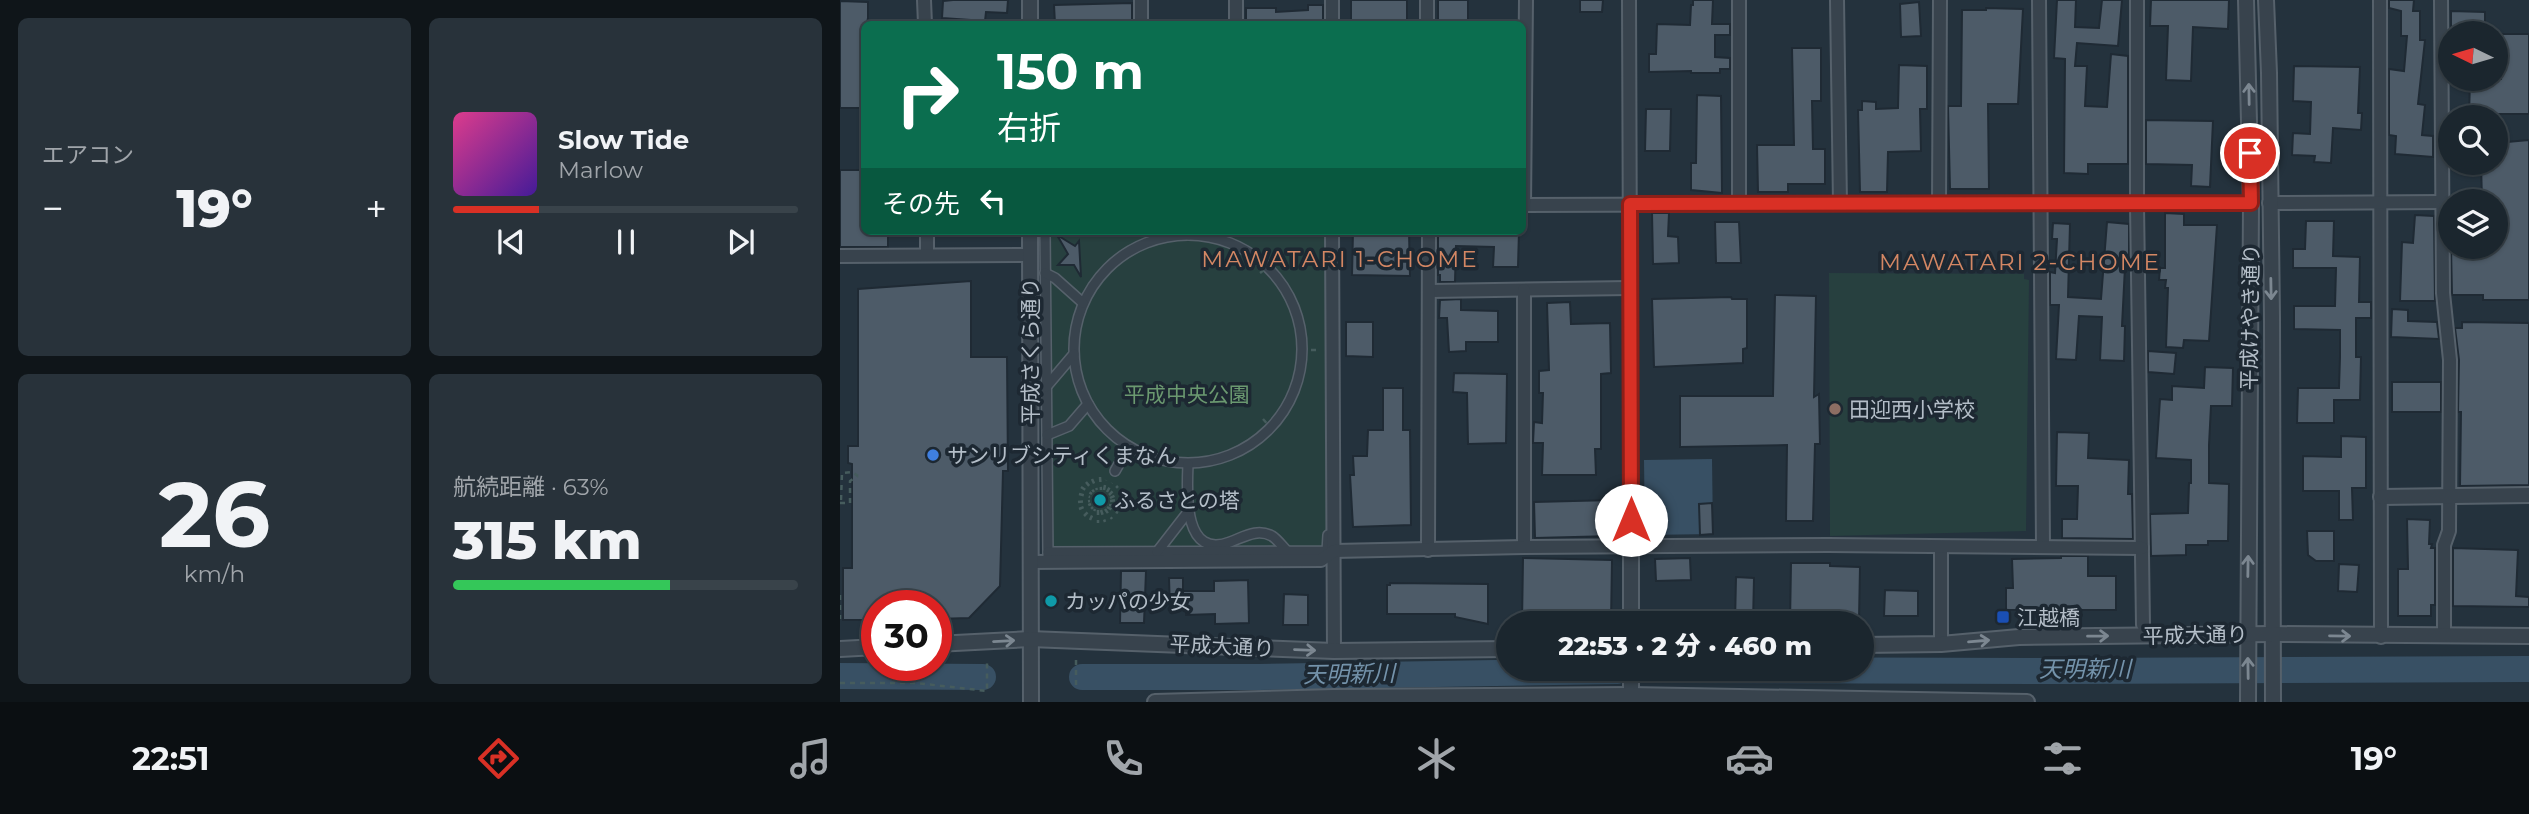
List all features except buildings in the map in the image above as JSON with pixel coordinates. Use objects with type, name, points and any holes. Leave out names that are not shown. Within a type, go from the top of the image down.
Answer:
[{"type":"street","points":[[925,0],[925,21]]},
{"type":"street","points":[[1030,0],[1030,21]]},
{"type":"street","points":[[1141,0],[1141,21]]},
{"type":"street","points":[[1236,0],[1236,21]]},
{"type":"street","points":[[1332,0],[1332,21]]},
{"type":"street","points":[[1427,0],[1427,21]]},
{"type":"street","points":[[1526,0],[1526,21]]},
{"type":"street","points":[[1629,0],[1631,611]]},
{"type":"street","points":[[1739,204],[1740,0]]},
{"type":"street","points":[[1838,0],[1840,204]]},
{"type":"street","points":[[1938,204],[1940,0]]},
{"type":"street","points":[[2039,0],[2043,547]]},
{"type":"street","points":[[2137,0],[2143,625]]},
{"type":"street","name":"平成けやき通り","points":[[2246,0],[2251,203],[2248,702]]},
{"type":"street","name":"平成けやき通り","points":[[2266,0],[2272,331],[2273,702]]},
{"type":"street","points":[[2381,0],[2381,637]]},
{"type":"street","points":[[2441,0],[2443,189]]},
{"type":"street","points":[[2269,203],[2438,202]]},
{"type":"street","points":[[1526,205],[2251,203]]},
{"type":"street","points":[[927,235],[927,255]]},
{"type":"street","name":"平成さくら通り","points":[[1030,235],[1031,702]]},
{"type":"street","points":[[1045,235],[1048,554],[1327,551],[1329,533]]},
{"type":"street","points":[[1170,235],[1188,239],[1209,236],[1244,248],[1292,300],[1302,335],[1301,372],[1288,406],[1266,434],[1236,454],[1201,464],[1164,462],[1128,448],[1098,421],[1079,386],[1073,347],[1083,303],[1101,273],[1132,248],[1170,235]]},
{"type":"street","points":[[1332,235],[1329,350],[1334,651]]},
{"type":"street","points":[[1427,550],[1431,291],[1429,235]]},
{"type":"street","points":[[840,257],[1030,255]]},
{"type":"street","points":[[2443,259],[2443,293],[2450,360],[2450,497],[2449,531],[2444,545],[2444,636]]},
{"type":"street","points":[[1045,273],[1055,278],[1083,303]]},
{"type":"street","points":[[1431,291],[1630,288]]},
{"type":"street","points":[[1524,290],[1524,547]]},
{"type":"street","points":[[1046,387],[1074,354]]},
{"type":"street","points":[[1047,435],[1069,426],[1088,404]]},
{"type":"street","points":[[1115,471],[1128,448]]},
{"type":"street","points":[[1188,464],[1188,512],[1192,526],[1200,537],[1210,543],[1228,543],[1241,536],[1258,533],[1272,536],[1287,551]]},
{"type":"street","points":[[2381,497],[2529,495]]},
{"type":"street","points":[[1157,552],[1188,512]]},
{"type":"street","points":[[1030,562],[1321,560],[1334,551],[1524,547],[2142,548]]},
{"type":"street","points":[[1941,547],[1941,644]]},
{"type":"street","name":"平成大通り","points":[[1874,645],[1941,644],[2019,637],[2272,634],[2381,637],[2529,636]]},
{"type":"street","name":"平成大通り","points":[[952,643],[1030,639],[1334,651],[1496,649]]},
{"type":"street","points":[[840,649],[861,648]]},
{"type":"street","points":[[1155,702],[1631,694],[2027,702]]},
{"type":"path","points":[[1301,350],[1329,350]]},
{"type":"path","points":[[1263,419],[1270,428]]},
{"type":"path","points":[[852,472],[858,476],[850,481],[850,503],[842,503],[842,475],[852,472]]},
{"type":"path","points":[[1098,523],[1100,477]]},
{"type":"path","points":[[1092,479],[1105,522]]},
{"type":"path","points":[[1086,482],[1112,519]]},
{"type":"path","points":[[1100,500],[1106,482]]},
{"type":"path","points":[[1090,520],[1111,484]]},
{"type":"path","points":[[1084,516],[1118,486]]},
{"type":"path","points":[[1082,488],[1118,513]]},
{"type":"path","points":[[1079,509],[1122,492]]},
{"type":"path","points":[[1079,494],[1122,507]]},
{"type":"path","points":[[1078,502],[1123,499]]},
{"type":"path","points":[[840,595],[840,619]]},
{"type":"path","points":[[1076,656],[1076,685]]},
{"type":"path","points":[[840,683],[915,683],[987,691],[987,660]]},
{"type":"green space","name":"平成中央公園","points":[[1045,235],[1326,235],[1329,553],[1048,556]]},
{"type":"green space","points":[[1829,273],[2024,274],[2024,279],[2029,280],[2026,531],[1830,536]]},
{"type":"water","points":[[1712,459],[1713,534],[1645,535],[1644,460]]},
{"type":"waterway","name":"天明新川","points":[[1874,671],[2529,669]]},
{"type":"waterway","name":"天明新川","points":[[1082,677],[1496,673]]},
{"type":"waterway","name":"天明新川","points":[[840,676],[983,677]]},
{"type":"place","name":"田迎西小学校","points":[[1835,409]]},
{"type":"place","name":"サンリブシティくまなん","points":[[933,455]]},
{"type":"place","name":"ふるさとの塔","points":[[1100,500]]},
{"type":"place","name":"カッパの少女","points":[[1051,601]]},
{"type":"place","name":"江越橋","points":[[2003,617]]},
{"type":"district","name":"MAWATARI 1-CHOME","points":[[1340,259]]},
{"type":"district","name":"MAWATARI 2-CHOME","points":[[2020,262]]},
{"type":"route","points":[[1631,520],[1630,204],[2251,203],[2250,153]]}]
